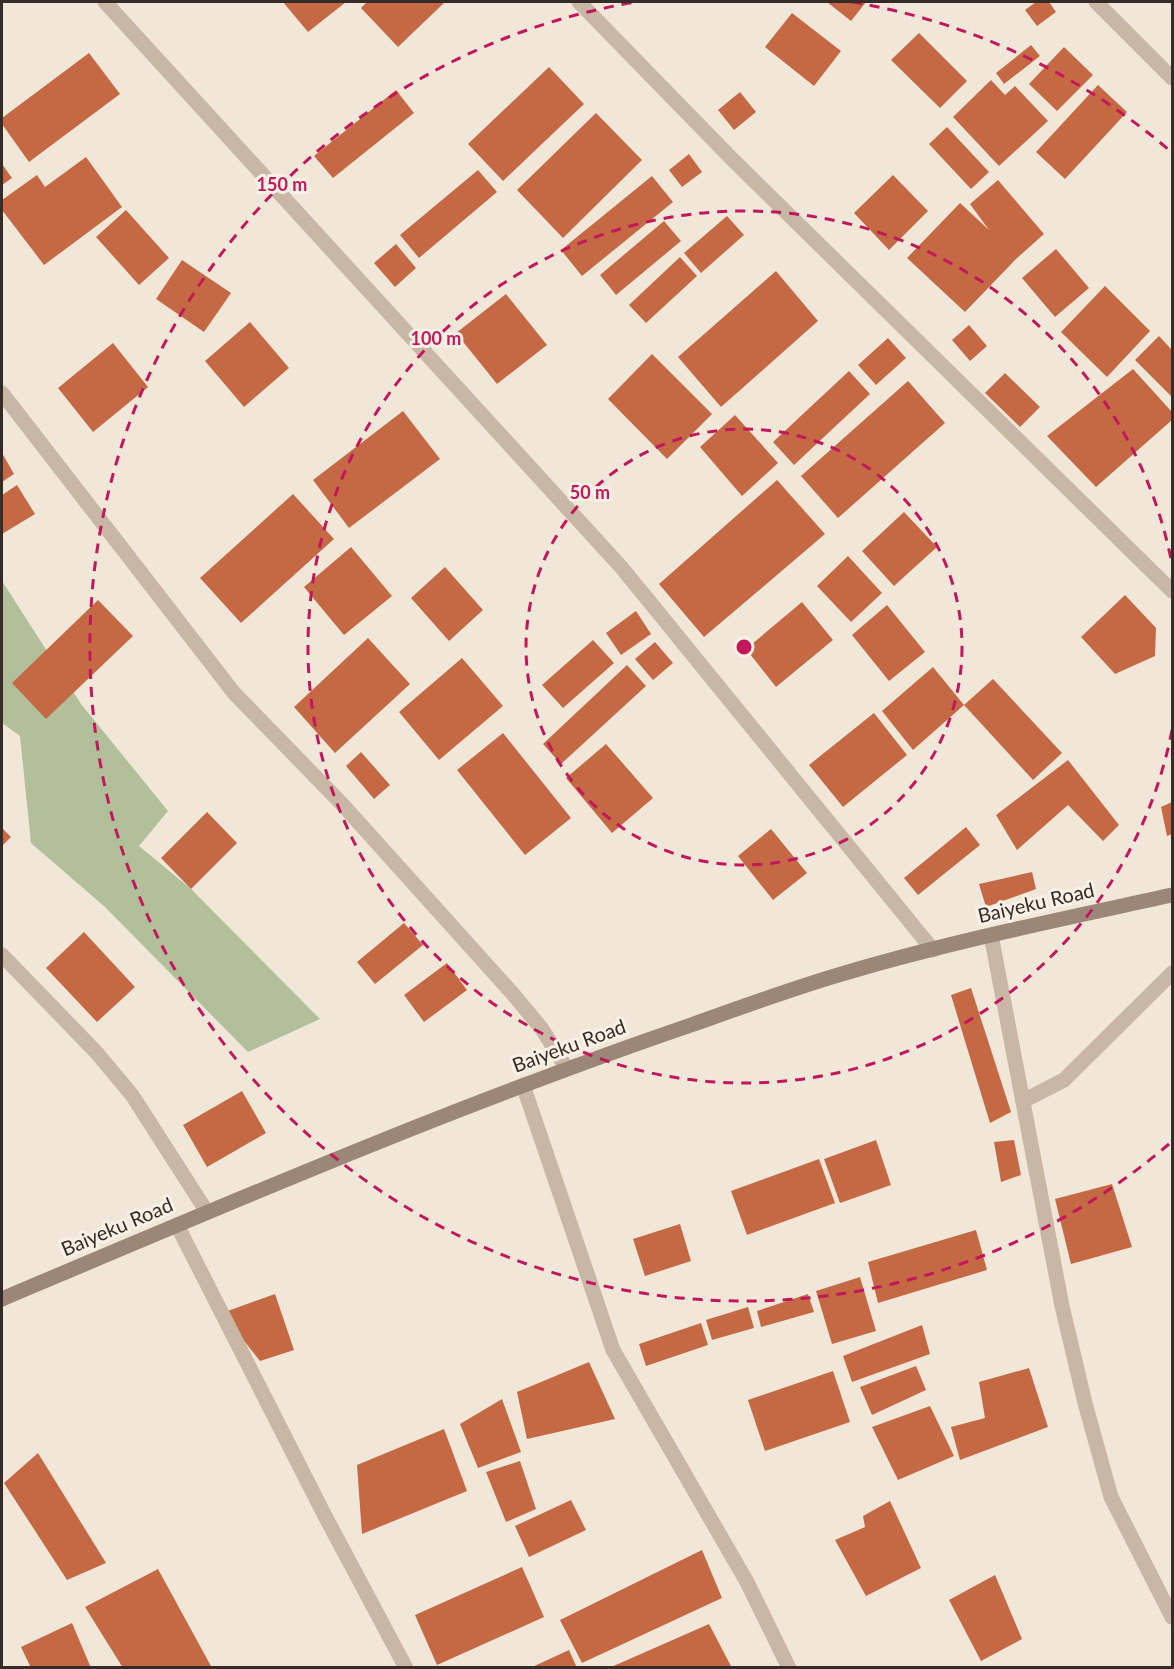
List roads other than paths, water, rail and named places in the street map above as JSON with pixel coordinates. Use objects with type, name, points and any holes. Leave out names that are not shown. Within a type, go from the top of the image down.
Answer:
[{"type":"main road","name":"Baiyeku Road","points":[[2,1299],[207,1212],[523,1085],[843,973],[991,934],[1173,895]]},
{"type":"street","points":[[105,2],[622,568],[933,950]]},
{"type":"street","points":[[579,2],[732,159],[1173,591]]},
{"type":"street","points":[[1096,2],[1173,78]]},
{"type":"street","points":[[2,393],[234,693],[342,804],[513,994],[542,1029],[567,1069]]},
{"type":"street","points":[[991,934],[1062,1306],[1098,1450],[1112,1497],[1173,1617]]},
{"type":"street","points":[[2,955],[96,1052],[132,1095],[207,1212]]},
{"type":"street","points":[[1023,1101],[1064,1080],[1173,973]]},
{"type":"street","points":[[523,1085],[612,1350],[747,1582],[789,1668]]},
{"type":"street","points":[[177,1225],[406,1668]]}]
